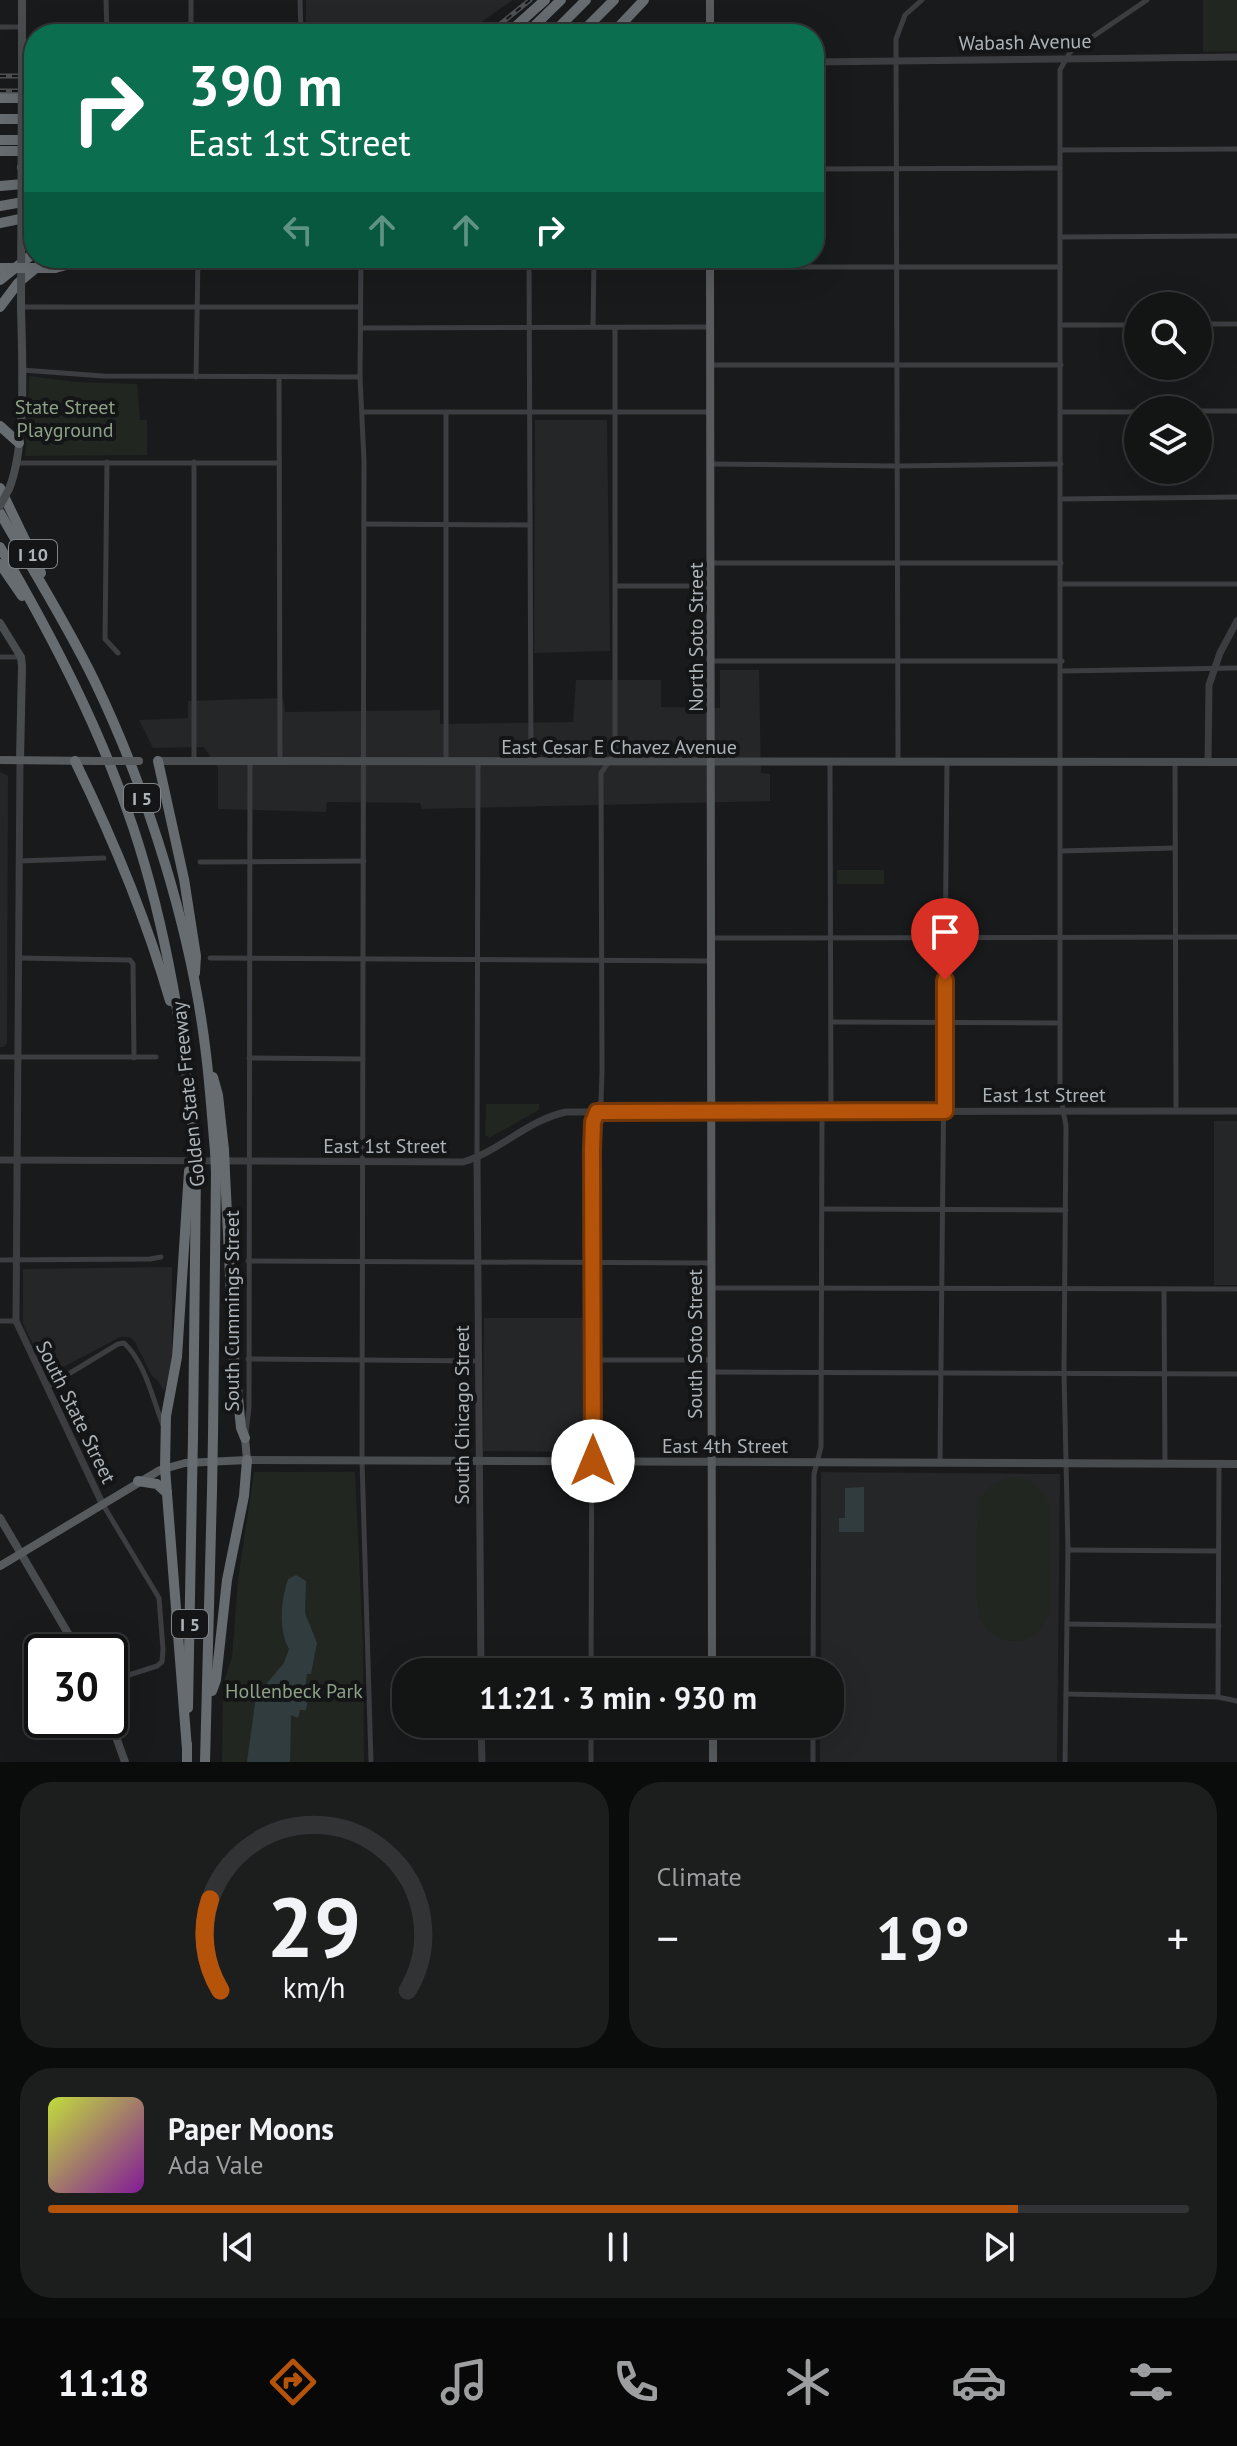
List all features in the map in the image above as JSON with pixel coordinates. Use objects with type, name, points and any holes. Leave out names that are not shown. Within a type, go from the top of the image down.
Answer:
[{"type":"highway","points":[[518,24],[545,0]]},
{"type":"highway","points":[[536,24],[561,0]]},
{"type":"highway","points":[[560,24],[578,0]]},
{"type":"highway","points":[[562,24],[586,0]]},
{"type":"highway","points":[[590,24],[614,0]]},
{"type":"highway","points":[[621,24],[644,0]]},
{"type":"highway","points":[[0,98],[24,98]]},
{"type":"highway","points":[[0,119],[24,119]]},
{"type":"highway","points":[[0,140],[22,140]]},
{"type":"highway","points":[[0,151],[24,151]]},
{"type":"highway","points":[[0,186],[24,184]]},
{"type":"highway","points":[[0,206],[24,202]]},
{"type":"highway","points":[[0,223],[24,218]]},
{"type":"highway","points":[[0,280],[24,261]]},
{"type":"highway","points":[[0,268],[21,268]]},
{"type":"highway","points":[[24,268],[55,268]]},
{"type":"highway","points":[[0,307],[18,283],[36,268]]},
{"type":"highway","points":[[0,426],[19,443]]},
{"type":"highway","name":"I 10","points":[[4,489],[63,622]]},
{"type":"highway","name":"Golden State Freeway","points":[[0,513],[95,682],[133,771],[164,863],[194,983],[206,1052],[220,1173],[205,1762]]},
{"type":"highway","name":"Golden State Freeway","points":[[0,547],[49,633],[110,765],[133,825],[169,961],[186,1056],[193,1147],[193,1437],[187,1762]]},
{"type":"highway","name":"I 10","points":[[0,564],[49,633]]},
{"type":"highway","points":[[75,761],[131,882],[152,937],[186,1056]]},
{"type":"highway","points":[[158,761],[184,879],[196,956],[194,983]]},
{"type":"highway","points":[[187,1749],[165,1468],[165,1431],[177,1357],[192,1172]]},
{"type":"highway","points":[[220,1173],[234,1357],[241,1428],[245,1438]]},
{"type":"highway","points":[[208,1705],[216,1680],[227,1580],[244,1496],[247,1460]]},
{"type":"highway","points":[[138,1481],[157,1484],[168,1494]]},
{"type":"main road","points":[[0,506],[4,489],[17,463],[19,443],[22,0]]},
{"type":"main road","points":[[710,0],[710,24]]},
{"type":"main road","name":"North Soto Street","points":[[710,268],[710,1112]]},
{"type":"main road","points":[[0,623],[21,657],[20,760]]},
{"type":"main road","name":"East Cesar E Chavez Avenue","points":[[0,760],[1237,762]]},
{"type":"main road","name":"South Soto Street","points":[[710,1112],[712,1658]]},
{"type":"main road","name":"South Cummings Street","points":[[245,1438],[247,1460]]},
{"type":"main road","name":"East 4th Street","points":[[0,1566],[138,1481],[165,1468],[185,1463],[362,1460],[1237,1464]]},
{"type":"main road","points":[[0,1518],[68,1634]]},
{"type":"main road","points":[[116,1738],[125,1762]]},
{"type":"main road","points":[[713,1738],[713,1762]]},
{"type":"street","points":[[106,0],[107,24]]},
{"type":"street","points":[[191,0],[191,24]]},
{"type":"street","points":[[300,0],[301,24]]},
{"type":"street","points":[[898,762],[896,60],[897,31],[905,15],[922,0]]},
{"type":"street","points":[[1065,1762],[1068,1550],[1064,1373],[1066,1210],[1064,1111],[1060,1093],[1060,70],[1070,52],[1147,0]]},
{"type":"street","points":[[0,27],[22,27]]},
{"type":"street","name":"Wabash Avenue","points":[[824,62],[1237,57]]},
{"type":"street","points":[[1061,150],[1237,149]]},
{"type":"street","points":[[824,169],[1060,168]]},
{"type":"street","points":[[1060,237],[1237,236]]},
{"type":"street","points":[[824,265],[1060,267]]},
{"type":"street","points":[[196,377],[198,268]]},
{"type":"street","points":[[361,268],[364,524],[362,1460],[371,1762]]},
{"type":"street","points":[[529,268],[531,763]]},
{"type":"street","points":[[593,327],[594,268]]},
{"type":"street","points":[[21,307],[360,307]]},
{"type":"street","points":[[1212,324],[1237,324]]},
{"type":"street","points":[[1061,325],[1124,325]]},
{"type":"street","points":[[361,328],[711,327]]},
{"type":"street","points":[[591,1658],[593,1122],[601,1101],[601,773],[615,753],[615,329]]},
{"type":"street","points":[[711,365],[1061,365]]},
{"type":"street","points":[[21,370],[103,376],[360,377]]},
{"type":"street","points":[[279,377],[280,762]]},
{"type":"street","points":[[1212,411],[1237,411]]},
{"type":"street","points":[[363,412],[711,412]]},
{"type":"street","points":[[1061,412],[1124,412]]},
{"type":"street","points":[[446,413],[446,762]]},
{"type":"street","points":[[107,462],[105,639],[118,653]]},
{"type":"street","points":[[194,462],[194,762]]},
{"type":"street","points":[[17,463],[279,463]]},
{"type":"street","points":[[712,464],[1061,464]]},
{"type":"street","points":[[1062,499],[1237,497]]},
{"type":"street","points":[[364,524],[530,525]]},
{"type":"street","points":[[712,563],[1061,563]]},
{"type":"street","points":[[1061,584],[1237,584]]},
{"type":"street","points":[[616,586],[712,586]]},
{"type":"street","points":[[1208,762],[1207,701],[1214,669],[1237,621]]},
{"type":"street","points":[[0,657],[21,657]]},
{"type":"street","points":[[712,661],[1062,661]]},
{"type":"street","points":[[1062,671],[1237,668]]},
{"type":"street","name":"South State Street","points":[[20,760],[16,1321],[102,1503],[159,1598],[162,1662],[128,1674]]},
{"type":"street","name":"South Cummings Street","points":[[245,1438],[249,1408],[250,762]]},
{"type":"street","points":[[940,1463],[947,762]]},
{"type":"street","points":[[1175,762],[1176,1111]]},
{"type":"street","points":[[477,1158],[478,763]]},
{"type":"street","points":[[813,1658],[814,1474],[821,1447],[822,1209],[831,1022],[830,763]]},
{"type":"street","points":[[1061,851],[1175,848]]},
{"type":"street","points":[[19,861],[104,858]]},
{"type":"street","points":[[200,862],[364,861]]},
{"type":"street","points":[[711,938],[1237,937]]},
{"type":"street","points":[[18,958],[130,960],[133,964],[134,1058]]},
{"type":"street","points":[[210,958],[711,961]]},
{"type":"street","points":[[831,1022],[1060,1023]]},
{"type":"street","points":[[0,1057],[156,1057]]},
{"type":"street","points":[[249,1058],[363,1059]]},
{"type":"street","name":"East 1st Street","points":[[0,1160],[447,1163],[477,1158],[547,1117],[566,1112],[1237,1111]]},
{"type":"street","name":"South Chicago Street","points":[[477,1158],[481,1658]]},
{"type":"street","points":[[822,1209],[1066,1210]]},
{"type":"street","points":[[0,1260],[161,1257]]},
{"type":"street","points":[[248,1261],[711,1263]]},
{"type":"street","points":[[711,1288],[1237,1289]]},
{"type":"street","points":[[1164,1290],[1165,1464]]},
{"type":"street","points":[[0,1321],[16,1321]]},
{"type":"street","points":[[46,1388],[124,1343],[154,1390],[153,1401],[165,1431]]},
{"type":"street","points":[[248,1359],[478,1361]]},
{"type":"street","points":[[592,1360],[711,1360]]},
{"type":"street","points":[[711,1372],[1237,1374]]},
{"type":"street","points":[[1218,1697],[1219,1464]]},
{"type":"street","points":[[1068,1550],[1218,1551]]},
{"type":"street","points":[[1067,1624],[1219,1626]]},
{"type":"street","points":[[1066,1694],[1218,1697],[1237,1701]]},
{"type":"street","points":[[481,1738],[482,1762]]},
{"type":"street","points":[[591,1738],[591,1762]]},
{"type":"street","points":[[813,1738],[813,1762]]},
{"type":"shaded area","points":[[306,0],[513,0],[478,24],[306,23]]},
{"type":"shaded area","points":[[535,420],[607,420],[610,651],[534,653]]},
{"type":"shaded area","points":[[720,670],[759,670],[761,773],[770,774],[770,801],[422,809],[420,803],[327,802],[326,812],[218,809],[218,768],[204,747],[153,748],[139,720],[188,718],[188,701],[283,698],[285,712],[440,710],[440,724],[573,722],[576,680],[661,680],[661,707],[720,708]]},
{"type":"shaded area","points":[[0,772],[8,776],[7,1043],[3,1047],[0,1047]]},
{"type":"shaded area","points":[[1214,1121],[1237,1121],[1237,1285],[1214,1285]]},
{"type":"shaded area","points":[[172,1267],[172,1368],[164,1391],[129,1337],[120,1337],[48,1375],[23,1324],[23,1269]]},
{"type":"shaded area","points":[[484,1318],[585,1318],[583,1452],[483,1451]]},
{"type":"shaded area","points":[[821,1472],[1060,1474],[1057,1762],[820,1762],[820,1738],[844,1738],[844,1658],[821,1658]]},
{"type":"shaded area","points":[[864,1487],[864,1532],[839,1532],[839,1518],[845,1518],[845,1488]]},
{"type":"shaded area","points":[[296,1575],[306,1581],[305,1613],[317,1643],[311,1674],[307,1674],[306,1710],[300,1710],[298,1718],[291,1715],[290,1762],[247,1762],[256,1696],[284,1663],[289,1649],[283,1633],[282,1605],[288,1579]]},
{"type":"green space","points":[[1203,0],[1237,0],[1237,51],[1203,52]]},
{"type":"green space","name":"State Street Playground","points":[[29,376],[77,382],[137,384],[140,420],[147,420],[147,455],[25,456]]},
{"type":"green space","points":[[837,870],[884,870],[884,884],[837,884]]},
{"type":"green space","points":[[486,1104],[539,1104],[539,1110],[489,1138],[485,1135]]},
{"type":"green space","name":"Hollenbeck Park","points":[[254,1472],[355,1472],[363,1642],[364,1762],[222,1762],[223,1684],[232,1657],[238,1580]]},
{"type":"green space","points":[[1014,1477],[1035,1485],[1049,1503],[1050,1608],[1038,1632],[1017,1641],[999,1638],[984,1627],[978,1611],[976,1579],[978,1496],[983,1496],[996,1483]]},
{"type":"railway","points":[[500,24],[530,0]]},
{"type":"railway","points":[[0,76],[24,76]]},
{"type":"railway","points":[[0,91],[24,91]]},
{"type":"route","points":[[593,1461],[592,1150],[593,1122],[597,1112],[945,1111],[945,980]]}]
